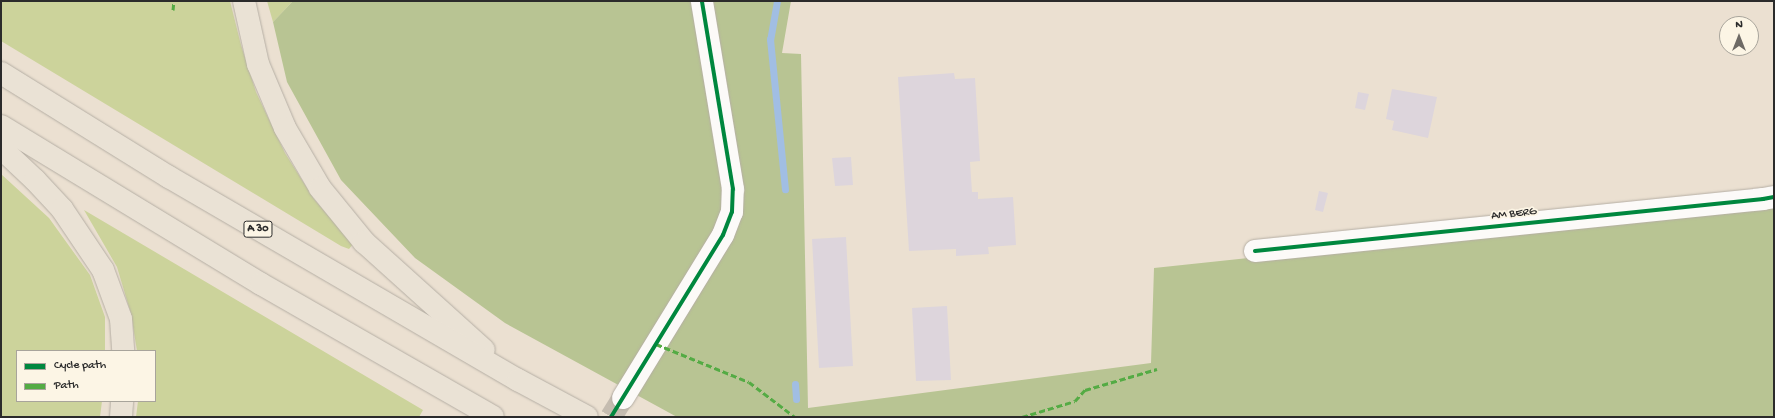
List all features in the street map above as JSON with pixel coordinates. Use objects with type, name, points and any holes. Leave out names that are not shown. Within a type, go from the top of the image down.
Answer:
[{"type":"highway","points":[[244,1],[258,64],[285,128],[320,188],[364,242],[518,380]]},
{"type":"highway","name":"A 30","points":[[1,73],[169,177],[518,380],[587,417]]},
{"type":"highway","points":[[1,126],[261,284],[493,417]]},
{"type":"highway","points":[[1,148],[35,180],[62,209],[103,270],[121,319],[123,350]]},
{"type":"highway","points":[[121,417],[122,402]]},
{"type":"street","points":[[623,398],[723,235],[732,212],[733,189],[702,1]]},
{"type":"street","name":"AM BERG","points":[[1255,251],[1774,197]]},
{"type":"green space","points":[[1,1],[230,1],[241,45],[256,92],[285,153],[314,199],[353,244],[349,249],[341,246],[1,41]]},
{"type":"green space","points":[[267,1],[293,1],[273,22]]},
{"type":"green space","points":[[293,1],[791,1],[782,53],[801,54],[808,408],[1151,363],[1154,268],[1774,202],[1774,417],[677,417],[505,323],[415,258],[341,180],[287,82],[273,22]]},
{"type":"green space","points":[[1,174],[49,218],[90,275],[105,317],[105,350],[16,350],[16,402],[102,402],[100,417],[1,417]]},
{"type":"green space","points":[[84,210],[423,410],[419,417],[136,417],[138,402],[156,402],[156,350],[137,350],[131,314],[117,267]]},
{"type":"building","points":[[954,73],[955,79],[975,78],[980,161],[970,162],[972,192],[978,192],[978,199],[1013,197],[1016,245],[988,247],[989,254],[956,256],[956,249],[909,251],[898,77]]},
{"type":"building","points":[[1392,89],[1437,97],[1428,138],[1392,130],[1394,121],[1386,119]]},
{"type":"building","points":[[1358,92],[1369,94],[1365,110],[1355,108]]},
{"type":"building","points":[[851,157],[853,185],[835,186],[832,158]]},
{"type":"building","points":[[1319,191],[1328,193],[1323,212],[1315,210]]},
{"type":"building","points":[[846,237],[853,366],[819,368],[812,239]]},
{"type":"building","points":[[947,306],[951,380],[916,381],[912,308]]},
{"type":"waterway","points":[[777,1],[770,39],[785,189]]},
{"type":"waterway","points":[[795,384],[796,399]]},
{"type":"tunnel","points":[[611,417],[623,398]]},
{"type":"marked path","points":[[173,10],[174,1]]},
{"type":"marked path","points":[[656,344],[749,382],[795,417]]},
{"type":"marked path","points":[[1022,417],[1075,401],[1085,390],[1157,369]]},
{"type":"cycle path","points":[[611,417],[723,235],[732,212],[733,189],[702,1]]},
{"type":"cycle path","points":[[1255,251],[1774,197]]}]
